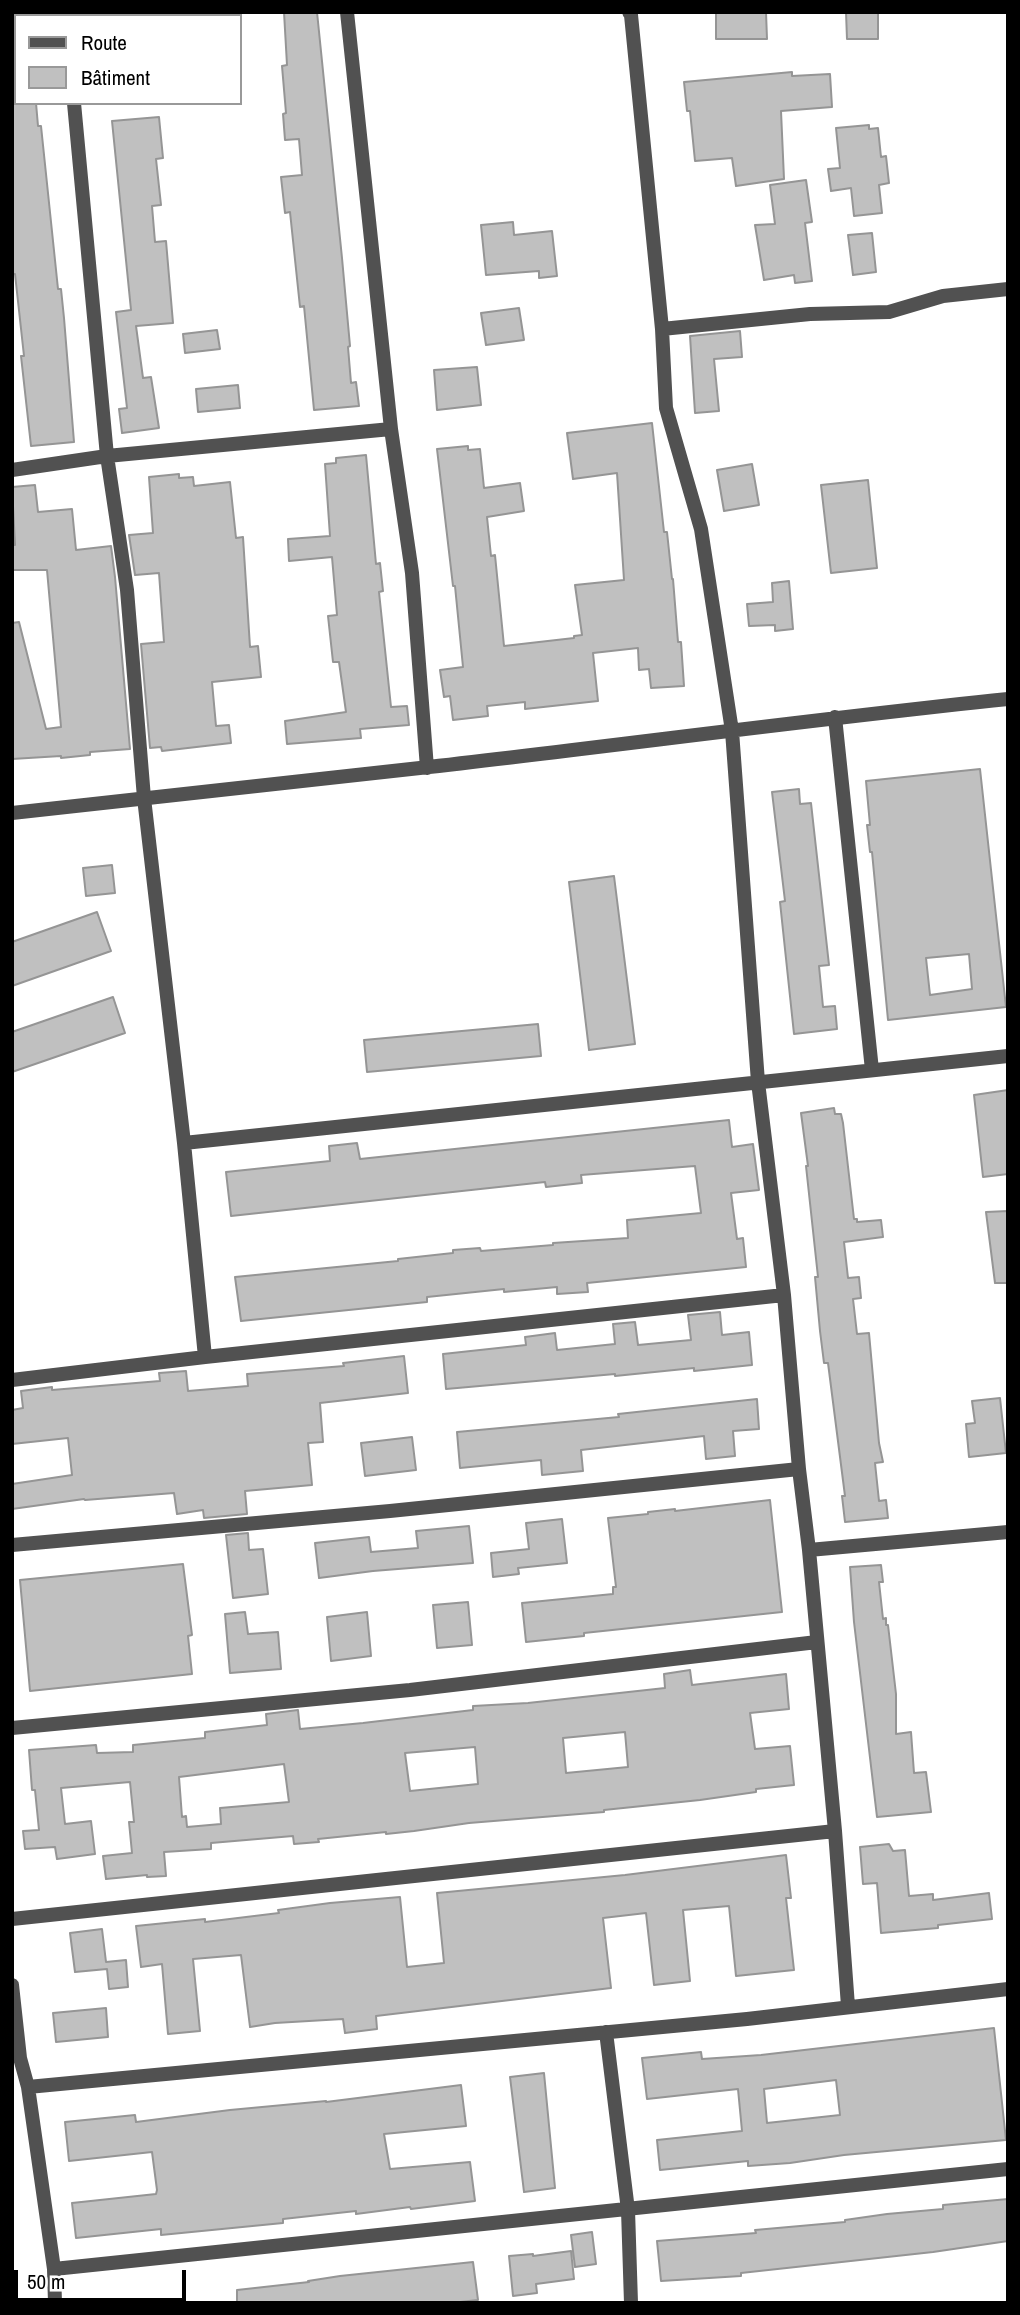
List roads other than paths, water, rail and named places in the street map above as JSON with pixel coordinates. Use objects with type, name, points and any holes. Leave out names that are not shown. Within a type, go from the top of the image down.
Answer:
[{"type":"street","points":[[347,12],[391,429],[412,573],[427,768]]},
{"type":"street","points":[[632,13],[662,329],[666,408],[701,529],[732,731],[758,1082],[784,1295],[849,2006]]},
{"type":"street","points":[[74,105],[107,456],[127,590],[144,798],[184,1143],[205,1357]]},
{"type":"street","points":[[662,329],[810,314],[889,312],[943,296],[1008,289]]},
{"type":"street","points":[[12,470],[107,456],[391,429]]},
{"type":"street","points":[[12,813],[427,768],[835,717],[1008,699]]},
{"type":"street","points":[[835,717],[872,1070]]},
{"type":"street","points":[[184,1143],[1008,1056]]},
{"type":"street","points":[[12,1380],[784,1295]]},
{"type":"street","points":[[12,1545],[390,1511],[799,1469]]},
{"type":"street","points":[[809,1550],[1008,1532]]},
{"type":"street","points":[[12,1728],[410,1690],[817,1642]]},
{"type":"street","points":[[12,1919],[835,1831]]},
{"type":"street","points":[[12,1985],[16,2059],[28,2087],[54,2269],[55,2303]]},
{"type":"street","points":[[28,2087],[606,2032],[1008,1989]]},
{"type":"street","points":[[606,2032],[628,2210],[631,2303]]},
{"type":"street","points":[[54,2269],[1008,2169]]}]
